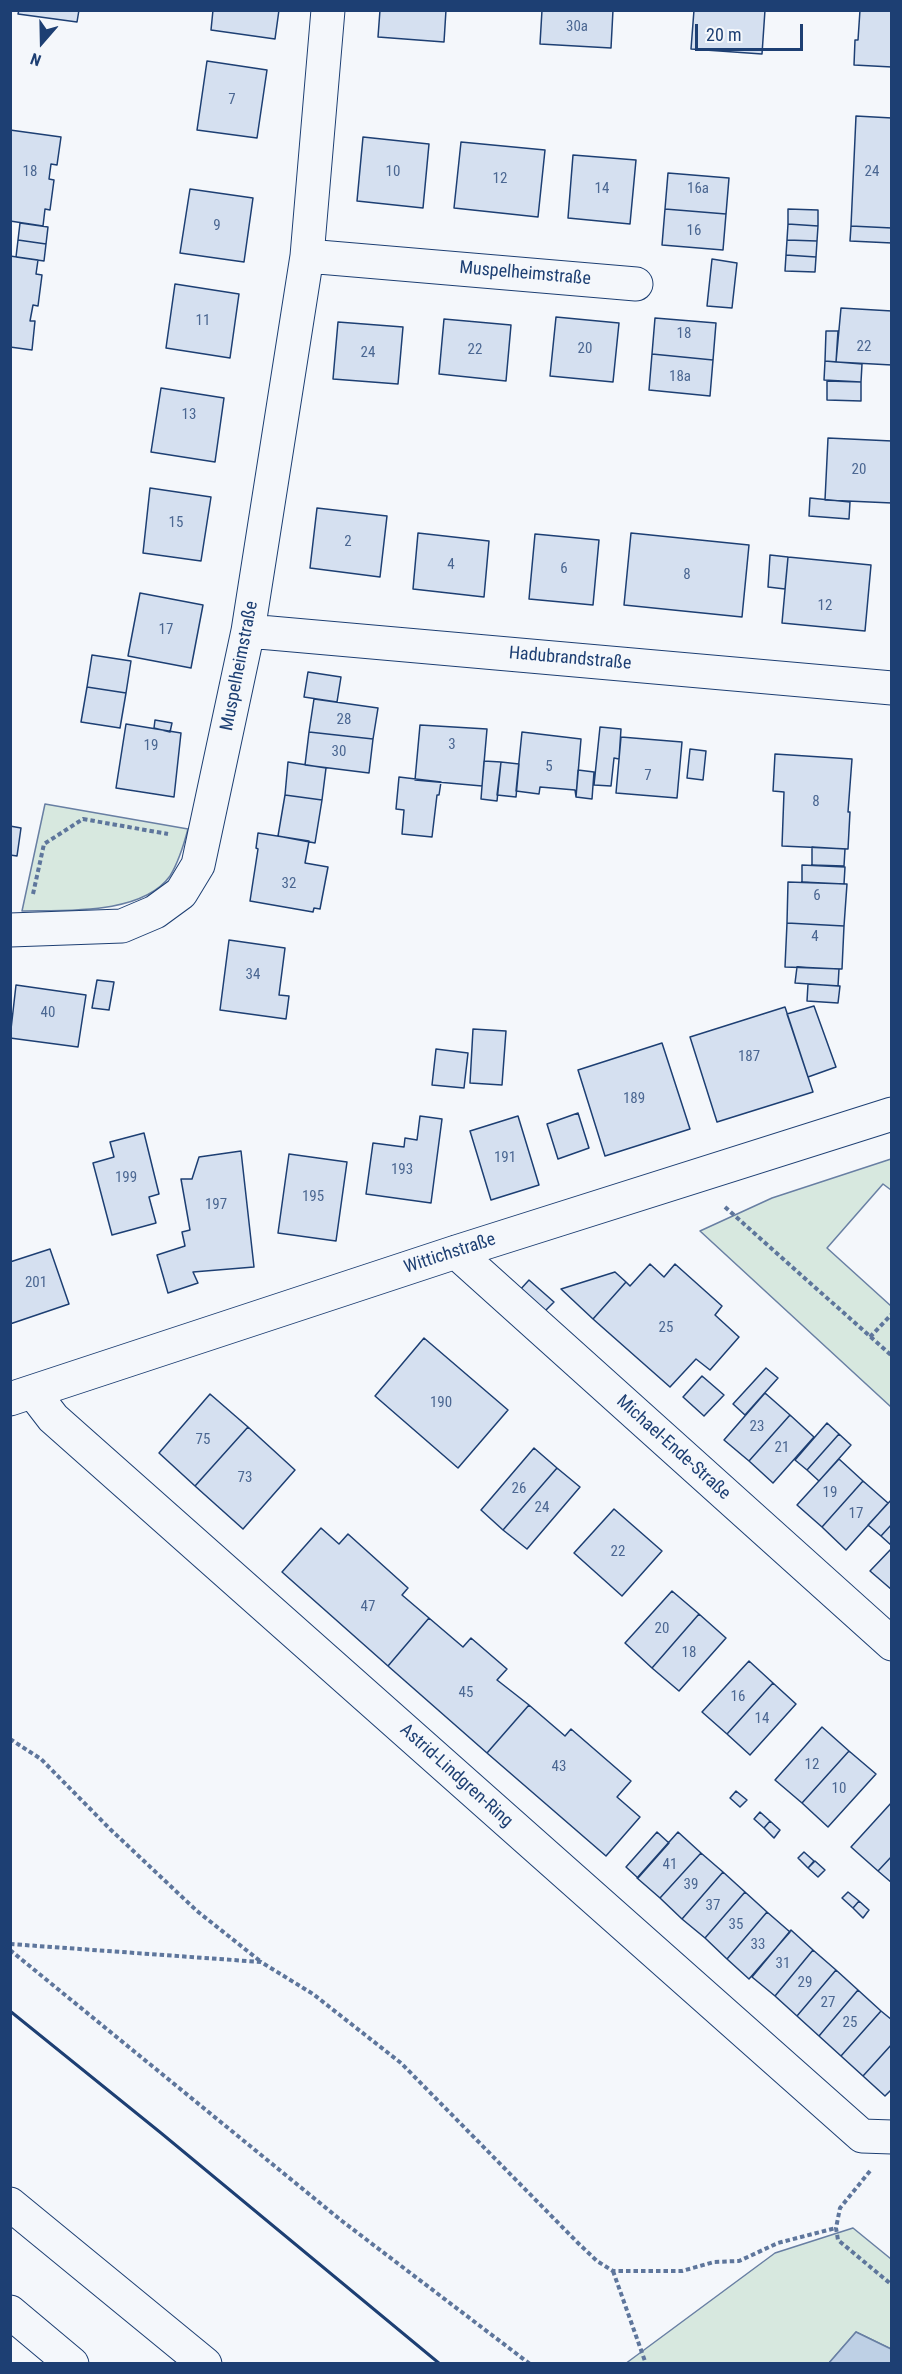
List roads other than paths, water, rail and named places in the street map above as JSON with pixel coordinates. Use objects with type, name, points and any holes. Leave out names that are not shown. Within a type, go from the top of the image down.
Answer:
[{"type":"main road","name":"Muspelheimstraße","points":[[18,930],[122,926],[155,912],[181,893],[198,865],[248,631],[307,256],[328,10]]},
{"type":"main road","name":"Muspelheimstraße","points":[[307,256],[636,284]]},
{"type":"main road","name":"Hadubrandstraße","points":[[248,631],[891,688]]},
{"type":"main road","name":"Wittichstraße","points":[[22,1396],[456,1252],[891,1114]]},
{"type":"main road","name":"Michael-Ende-Straße","points":[[456,1252],[891,1644]]},
{"type":"main road","name":"Astrid-Lindgren-Ring","points":[[22,1396],[53,1418],[877,2137]]},
{"type":"main road","points":[[10,2204],[205,2364]]},
{"type":"main road","points":[[10,2312],[72,2364]]},
{"type":"water","points":[[856,2332],[891,2349],[891,2363],[829,2363]]}]
